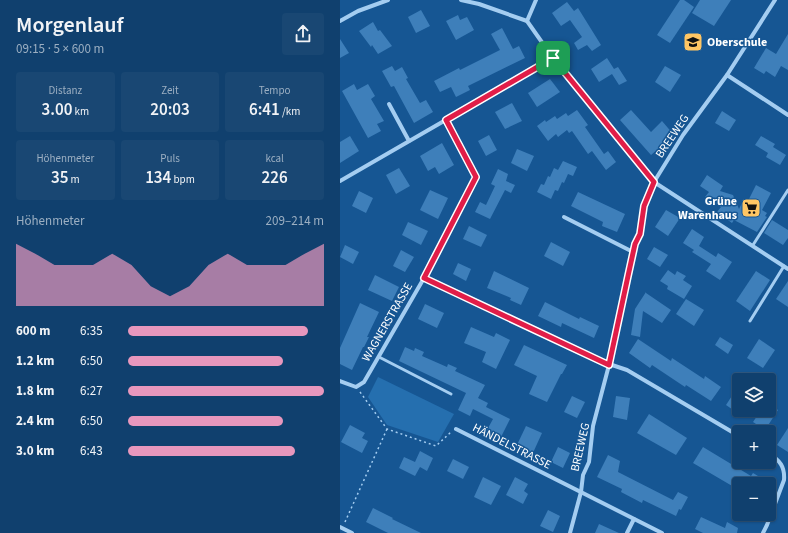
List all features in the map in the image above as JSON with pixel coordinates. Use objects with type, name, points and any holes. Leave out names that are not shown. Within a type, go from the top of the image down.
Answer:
[{"type":"street","points":[[340,21],[358,11],[388,0]]},
{"type":"street","points":[[461,0],[479,4],[527,21],[553,58],[654,182],[786,267]]},
{"type":"street","points":[[527,21],[536,0]]},
{"type":"street","name":"BREEWEG","points":[[570,533],[581,492],[583,475],[589,462],[592,449],[593,426],[609,365],[633,252],[640,234],[644,206],[654,182],[727,75],[775,0]]},
{"type":"street","points":[[340,181],[553,58]]},
{"type":"street","points":[[727,75],[788,115]]},
{"type":"street","points":[[389,104],[409,141]]},
{"type":"street","name":"WAGNERSTRASSE","points":[[356,387],[364,382],[379,358],[424,278],[476,177],[446,120]]},
{"type":"street","points":[[564,217],[633,252]]},
{"type":"street","points":[[424,278],[609,365],[627,370],[732,432]]},
{"type":"street","points":[[340,381],[356,387]]},
{"type":"street","name":"HÄNDELSTRASSE","points":[[456,429],[662,533]]},
{"type":"street","points":[[763,533],[784,480],[785,474],[781,463],[776,458]]},
{"type":"street","points":[[627,533],[634,519]]},
{"type":"street","points":[[341,528],[352,533]]},
{"type":"lane","points":[[753,245],[788,190]]},
{"type":"lane","points":[[750,321],[786,267]]},
{"type":"lane","points":[[379,358],[451,394]]},
{"type":"path","points":[[356,387],[387,429],[436,446],[456,429]]},
{"type":"path","points":[[341,528],[387,429]]},
{"type":"shaded area","points":[[378,377],[454,414],[438,442],[387,425],[368,397]]},
{"type":"building","points":[[680,0],[684,0],[694,7],[670,43],[657,35]]},
{"type":"building","points":[[700,0],[731,0],[714,26],[692,13]]},
{"type":"building","points":[[567,2],[574,11],[578,8],[601,45],[592,51],[587,45],[578,50],[574,43],[582,37],[570,20],[561,26],[552,13]]},
{"type":"building","points":[[421,10],[430,26],[416,33],[408,17]]},
{"type":"building","points":[[458,15],[460,20],[467,17],[474,30],[456,40],[446,21]]},
{"type":"building","points":[[373,22],[378,31],[380,30],[392,46],[378,54],[359,31]]},
{"type":"building","points":[[502,28],[513,49],[519,46],[525,58],[468,86],[470,90],[456,97],[451,87],[440,92],[434,81],[500,50],[491,34]]},
{"type":"building","points":[[788,34],[788,70],[781,66],[775,77],[766,71],[764,74],[754,68],[766,48],[776,54]]},
{"type":"building","points":[[340,39],[349,53],[340,58]]},
{"type":"building","points":[[607,58],[614,69],[618,67],[627,81],[619,85],[612,74],[599,82],[591,69]]},
{"type":"building","points":[[392,66],[395,71],[402,67],[408,78],[406,79],[420,103],[426,100],[433,112],[414,123],[394,86],[391,87],[382,71]]},
{"type":"building","points":[[665,66],[681,75],[670,92],[655,82]]},
{"type":"building","points":[[550,79],[560,92],[537,107],[528,93]]},
{"type":"building","points":[[354,84],[357,90],[368,84],[375,96],[371,99],[384,121],[377,124],[381,131],[368,138],[342,91]]},
{"type":"building","points":[[512,103],[522,121],[505,129],[495,112]]},
{"type":"building","points":[[577,110],[588,125],[585,127],[604,154],[608,151],[616,162],[606,170],[592,151],[588,154],[572,131],[569,133],[567,130],[558,137],[556,134],[548,141],[537,126],[545,120],[546,122],[555,116],[557,119],[566,113],[568,116]]},
{"type":"building","points":[[631,110],[651,132],[662,121],[674,135],[651,155],[620,120]]},
{"type":"building","points":[[722,111],[736,120],[729,131],[715,123]]},
{"type":"building","points":[[489,135],[497,150],[486,156],[478,141]]},
{"type":"building","points":[[350,136],[359,151],[340,163],[340,142]]},
{"type":"building","points":[[761,136],[775,144],[773,147],[786,155],[780,165],[766,157],[768,153],[755,145]]},
{"type":"building","points":[[442,143],[454,165],[439,174],[435,167],[428,171],[420,156]]},
{"type":"building","points":[[517,149],[534,156],[527,171],[511,163]]},
{"type":"building","points":[[563,161],[577,167],[573,176],[568,174],[558,191],[555,190],[551,199],[537,192],[541,184],[544,185],[548,176],[550,177],[554,168],[558,170]]},
{"type":"building","points":[[399,168],[410,186],[396,194],[386,175]]},
{"type":"building","points":[[498,169],[508,174],[506,181],[515,185],[511,193],[505,190],[490,219],[475,212],[480,202],[486,205],[495,186],[491,184]]},
{"type":"building","name":"Grüne Warenhaus","points":[[707,175],[723,186],[720,191],[733,195],[739,209],[743,201],[747,203],[756,185],[771,193],[762,210],[767,213],[765,216],[767,217],[757,232],[734,220],[732,223],[717,212],[721,207],[705,197],[709,192],[700,186]]},
{"type":"building","points":[[430,190],[448,198],[438,219],[420,210]]},
{"type":"building","points":[[359,191],[373,198],[366,213],[352,206]]},
{"type":"building","points":[[578,192],[625,214],[617,232],[602,226],[603,222],[571,206]]},
{"type":"building","points":[[666,210],[680,218],[668,236],[655,227]]},
{"type":"building","points":[[772,220],[788,230],[788,238],[783,245],[764,233]]},
{"type":"building","points":[[408,222],[428,231],[421,245],[402,235]]},
{"type":"building","points":[[469,226],[487,235],[481,247],[463,239]]},
{"type":"building","points":[[692,229],[704,237],[699,246],[716,257],[718,253],[732,262],[720,280],[706,271],[711,264],[692,252],[694,250],[683,243]]},
{"type":"building","points":[[551,242],[570,252],[563,266],[544,256]]},
{"type":"building","points":[[345,245],[359,252],[353,264],[340,257]]},
{"type":"building","points":[[654,247],[668,255],[660,267],[647,259]]},
{"type":"building","points":[[401,250],[414,257],[405,272],[393,266]]},
{"type":"building","points":[[458,263],[471,269],[466,281],[453,274]]},
{"type":"building","points":[[668,270],[675,275],[677,271],[686,276],[683,280],[692,286],[684,299],[667,289],[668,286],[660,281]]},
{"type":"building","points":[[494,271],[529,288],[521,305],[510,300],[511,298],[487,288]]},
{"type":"building","points":[[756,271],[770,280],[750,311],[736,301]]},
{"type":"building","points":[[375,275],[399,287],[392,301],[368,290]]},
{"type":"building","points":[[788,281],[788,307],[776,299]]},
{"type":"building","points":[[646,292],[671,310],[662,323],[643,311],[640,337],[631,335],[635,309]]},
{"type":"building","points":[[686,299],[704,310],[694,326],[676,314]]},
{"type":"building","points":[[545,302],[579,319],[580,317],[599,326],[594,338],[562,323],[561,327],[538,316]]},
{"type":"building","points":[[360,303],[379,312],[367,337],[369,337],[352,370],[340,364],[340,348]]},
{"type":"building","points":[[425,304],[444,313],[437,328],[418,319]]},
{"type":"building","points":[[471,327],[494,337],[496,333],[510,340],[496,369],[482,362],[486,352],[464,343]]},
{"type":"building","points":[[720,337],[733,345],[728,354],[715,345]]},
{"type":"building","points":[[638,339],[671,361],[672,358],[704,379],[705,376],[721,387],[711,401],[686,385],[685,387],[652,365],[650,368],[629,353]]},
{"type":"building","points":[[759,339],[775,350],[763,368],[747,358]]},
{"type":"building","points":[[524,345],[567,365],[547,402],[529,394],[537,376],[514,365]]},
{"type":"building","points":[[405,347],[414,351],[415,348],[424,352],[422,356],[447,367],[448,364],[457,368],[455,371],[485,385],[478,398],[488,403],[486,407],[510,419],[501,437],[487,430],[493,419],[473,409],[470,416],[458,410],[466,393],[399,361]]},
{"type":"building","points":[[572,396],[585,402],[577,418],[564,412]]},
{"type":"building","points":[[616,396],[630,398],[627,420],[613,417]]},
{"type":"building","points":[[732,396],[732,409],[726,405]]},
{"type":"building","points":[[649,414],[687,438],[676,455],[637,433]]},
{"type":"building","points":[[756,417],[773,417],[768,425],[758,425],[753,422]]},
{"type":"building","points":[[350,425],[365,433],[362,438],[368,441],[362,453],[341,442]]},
{"type":"building","points":[[526,426],[542,433],[532,455],[516,447]]},
{"type":"building","points":[[788,428],[788,452],[777,445]]},
{"type":"building","points":[[558,447],[570,453],[563,468],[551,462]]},
{"type":"building","points":[[703,447],[732,465],[732,469],[739,469],[751,476],[753,473],[760,477],[732,477],[732,486],[693,463]]},
{"type":"building","points":[[420,451],[433,458],[427,471],[420,467],[415,476],[399,468],[404,457],[415,462]]},
{"type":"building","points":[[608,455],[620,461],[618,472],[673,500],[678,492],[688,497],[681,510],[679,509],[676,516],[643,500],[642,503],[621,492],[622,489],[597,477]]},
{"type":"building","points":[[453,459],[469,467],[463,479],[447,471]]},
{"type":"building","points":[[483,477],[501,486],[491,505],[474,497]]},
{"type":"building","points":[[515,477],[528,484],[524,491],[528,494],[523,504],[506,495]]},
{"type":"building","points":[[373,508],[421,533],[388,533],[366,522]]},
{"type":"building","points":[[548,510],[560,516],[553,532],[540,526]]},
{"type":"building","points":[[701,517],[725,528],[727,522],[738,528],[737,533],[703,533],[695,529]]},
{"type":"building","points":[[599,524],[619,533],[595,533]]},
{"type":"place","name":"Oberschule","points":[[693,42]]},
{"type":"place","name":"Grüne Warenhaus","points":[[751,208]]},
{"type":"route","points":[[553,58],[654,182],[644,206],[640,234],[635,244],[609,365],[424,278],[476,177],[446,120],[553,58]]}]
